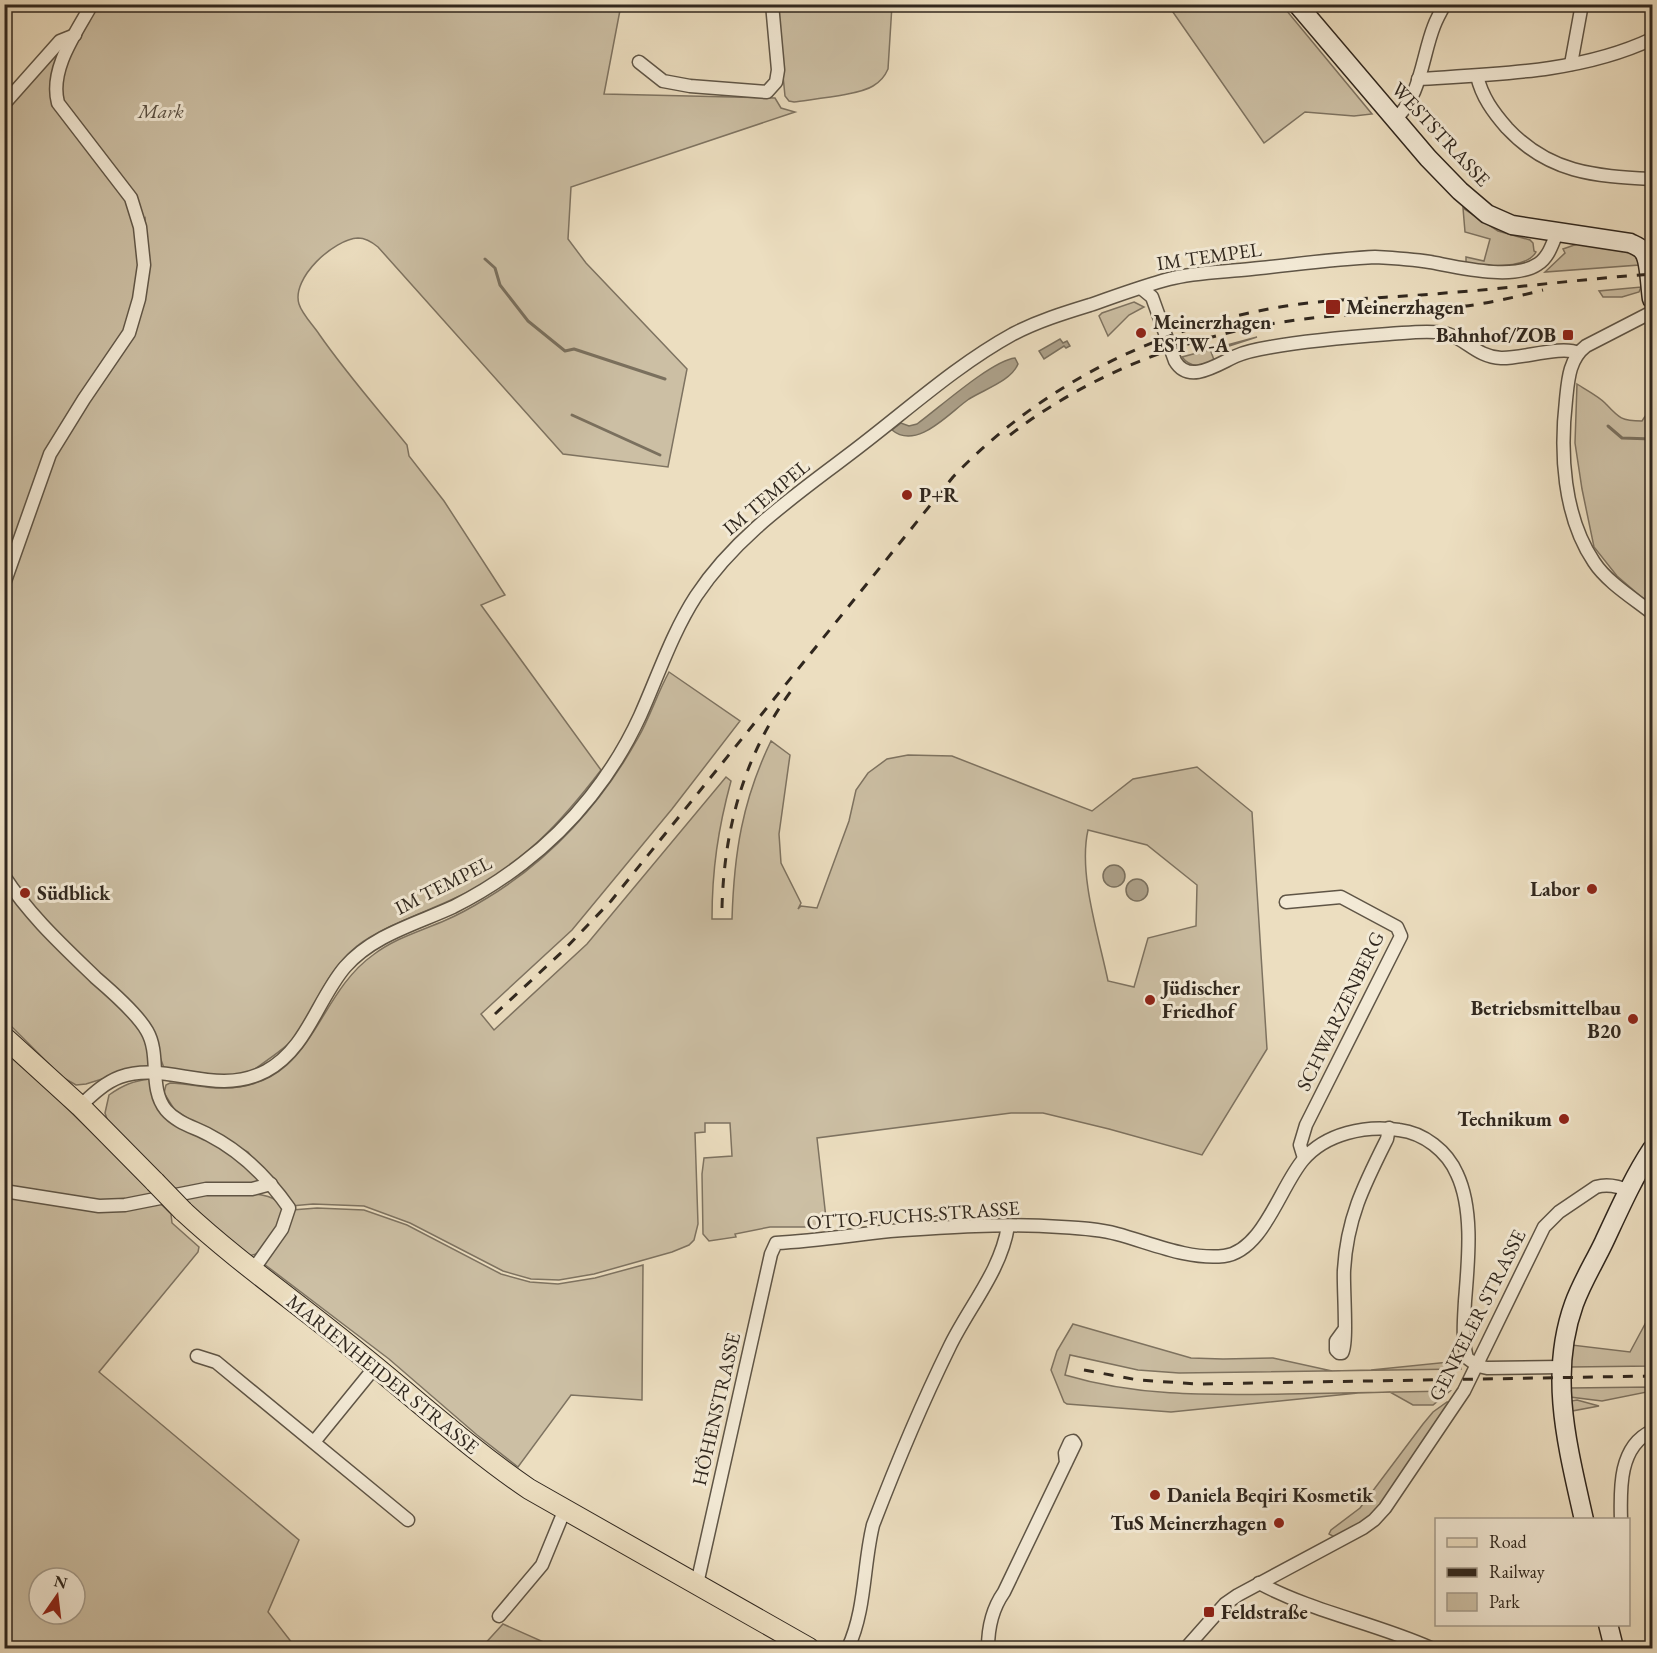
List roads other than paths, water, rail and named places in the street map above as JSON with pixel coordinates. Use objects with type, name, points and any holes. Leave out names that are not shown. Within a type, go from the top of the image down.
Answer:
[{"type":"main road","name":"WESTSTRASSE","points":[[1297,4],[1394,120],[1436,166],[1487,214],[1512,225],[1630,243],[1649,253],[1653,299]]},
{"type":"main road","name":"MARIENHEIDER STRASSE","points":[[4,1037],[80,1106],[210,1237],[509,1475],[809,1648]]},
{"type":"main road","points":[[1584,1518],[1564,1423],[1561,1366],[1565,1336],[1573,1305],[1629,1191],[1653,1149]]},
{"type":"main road","points":[[1608,1626],[1614,1648]]},
{"type":"street","points":[[4,584],[50,454],[129,333],[139,299],[144,265],[140,227],[131,198],[58,103],[55,92],[56,79],[75,35],[92,4]]},
{"type":"street","points":[[639,62],[663,81],[690,86],[767,92],[776,82],[778,70],[772,4]]},
{"type":"street","points":[[1394,120],[1406,107],[1418,79],[1434,26],[1445,4]]},
{"type":"street","points":[[1571,64],[1582,4]]},
{"type":"street","points":[[4,104],[60,41],[75,35]]},
{"type":"street","points":[[1418,79],[1477,76],[1571,64],[1621,52],[1653,39]]},
{"type":"street","points":[[1477,76],[1486,101],[1521,143],[1536,154],[1577,171],[1653,179]]},
{"type":"street","name":"IM TEMPEL","points":[[80,1106],[105,1085],[119,1077],[132,1074],[156,1073],[203,1081],[232,1082],[256,1075],[278,1064],[303,1036],[333,983],[355,957],[378,940],[480,892],[524,863],[568,822],[615,762],[632,732],[682,619],[704,585],[745,536],[946,378],[996,344],[1039,322],[1172,278],[1365,257],[1406,259],[1478,271],[1514,271],[1531,268],[1540,263],[1550,251],[1557,233]]},
{"type":"street","points":[[1141,288],[1152,297],[1178,367],[1187,372],[1200,371],[1249,351],[1268,347],[1323,339],[1428,332],[1450,334],[1474,350],[1490,357],[1519,357],[1567,350],[1578,353]]},
{"type":"street","points":[[1653,312],[1586,346],[1578,353],[1570,369],[1563,421],[1566,477],[1575,520],[1585,547],[1594,563],[1611,580],[1653,614]]},
{"type":"street","points":[[4,876],[43,927],[115,995],[147,1030],[155,1053],[160,1101],[166,1110],[189,1126],[208,1134],[234,1150],[271,1184],[289,1208],[282,1229],[253,1270]]},
{"type":"street","name":"SCHWARZENBERG","points":[[1286,902],[1335,897],[1347,899],[1397,927],[1401,936],[1306,1125],[1300,1145],[1304,1158]]},
{"type":"street","name":"OTTO-FUCHS-STRASSE","points":[[776,1243],[889,1232],[1058,1226],[1114,1233],[1197,1256],[1227,1256],[1238,1252],[1252,1241],[1304,1158],[1324,1143],[1344,1134],[1368,1128],[1389,1128],[1418,1135],[1432,1144],[1445,1155],[1459,1176],[1466,1209],[1468,1236],[1465,1350],[1467,1358],[1478,1366]]},
{"type":"street","points":[[1344,1330],[1344,1284],[1348,1232],[1358,1199],[1387,1139],[1389,1128]]},
{"type":"street","points":[[4,1191],[99,1206],[125,1205],[206,1189],[252,1190],[271,1184]]},
{"type":"street","name":"GENKELER STRASSE","points":[[1186,1648],[1225,1604],[1374,1520],[1394,1496],[1452,1410],[1478,1366],[1544,1227],[1550,1219],[1596,1187],[1604,1185],[1621,1187],[1629,1191]]},
{"type":"street","points":[[848,1648],[862,1607],[869,1542],[877,1516],[948,1349],[1005,1245],[1008,1226]]},
{"type":"street","name":"HÖHENSTRASSE","points":[[697,1584],[771,1254],[776,1243]]},
{"type":"street","points":[[197,1356],[216,1362],[408,1520]]},
{"type":"street","points":[[1478,1366],[1487,1368],[1561,1366]]},
{"type":"street","points":[[314,1442],[375,1367]]},
{"type":"street","points":[[1622,1518],[1621,1492],[1628,1455],[1631,1447],[1639,1438],[1653,1431]]},
{"type":"street","points":[[988,1648],[990,1625],[998,1600],[1066,1463]]},
{"type":"street","points":[[499,1616],[542,1566],[565,1509]]},
{"type":"street","points":[[1259,1583],[1284,1596],[1431,1648]]},
{"type":"waterway","points":[[485,259],[495,268],[500,285],[528,321],[565,351],[574,349],[665,379]]},
{"type":"waterway","points":[[572,415],[660,455]]},
{"type":"waterway","points":[[1608,426],[1622,438],[1652,439]]},
{"type":"railway","points":[[495,1014],[562,952],[611,901],[953,477],[988,444],[1025,414],[1064,387],[1148,344],[1239,315],[1326,301],[1425,295],[1652,274]]},
{"type":"railway","points":[[1010,435],[1042,412],[1112,373],[1187,344],[1226,333],[1265,325],[1340,315],[1461,307],[1543,290]]},
{"type":"railway","points":[[722,908],[727,848],[740,792],[762,738],[794,687]]},
{"type":"railway","points":[[1084,1370],[1138,1380],[1198,1384],[1652,1376]]},
{"type":"place","name":"Meinerzhagen","points":[[1333,307]]},
{"type":"place","name":"Meinerzhagen ESTW-A","points":[[1141,333]]},
{"type":"place","name":"Bahnhof/ZOB","points":[[1568,335]]},
{"type":"place","name":"P+R","points":[[907,495]]},
{"type":"place","name":"Labor","points":[[1592,889]]},
{"type":"place","name":"Südblick","points":[[25,893]]},
{"type":"place","name":"Jüdischer Friedhof","points":[[1150,1000]]},
{"type":"place","name":"Betriebsmittelbau B20","points":[[1633,1019]]},
{"type":"place","name":"Technikum","points":[[1564,1119]]},
{"type":"place","name":"Daniela Beqiri Kosmetik","points":[[1155,1495]]},
{"type":"place","name":"TuS Meinerzhagen","points":[[1279,1523]]},
{"type":"place","name":"Feldstraße","points":[[1209,1612]]},
{"type":"park label","name":"Mark","points":[[161,111]]}]
